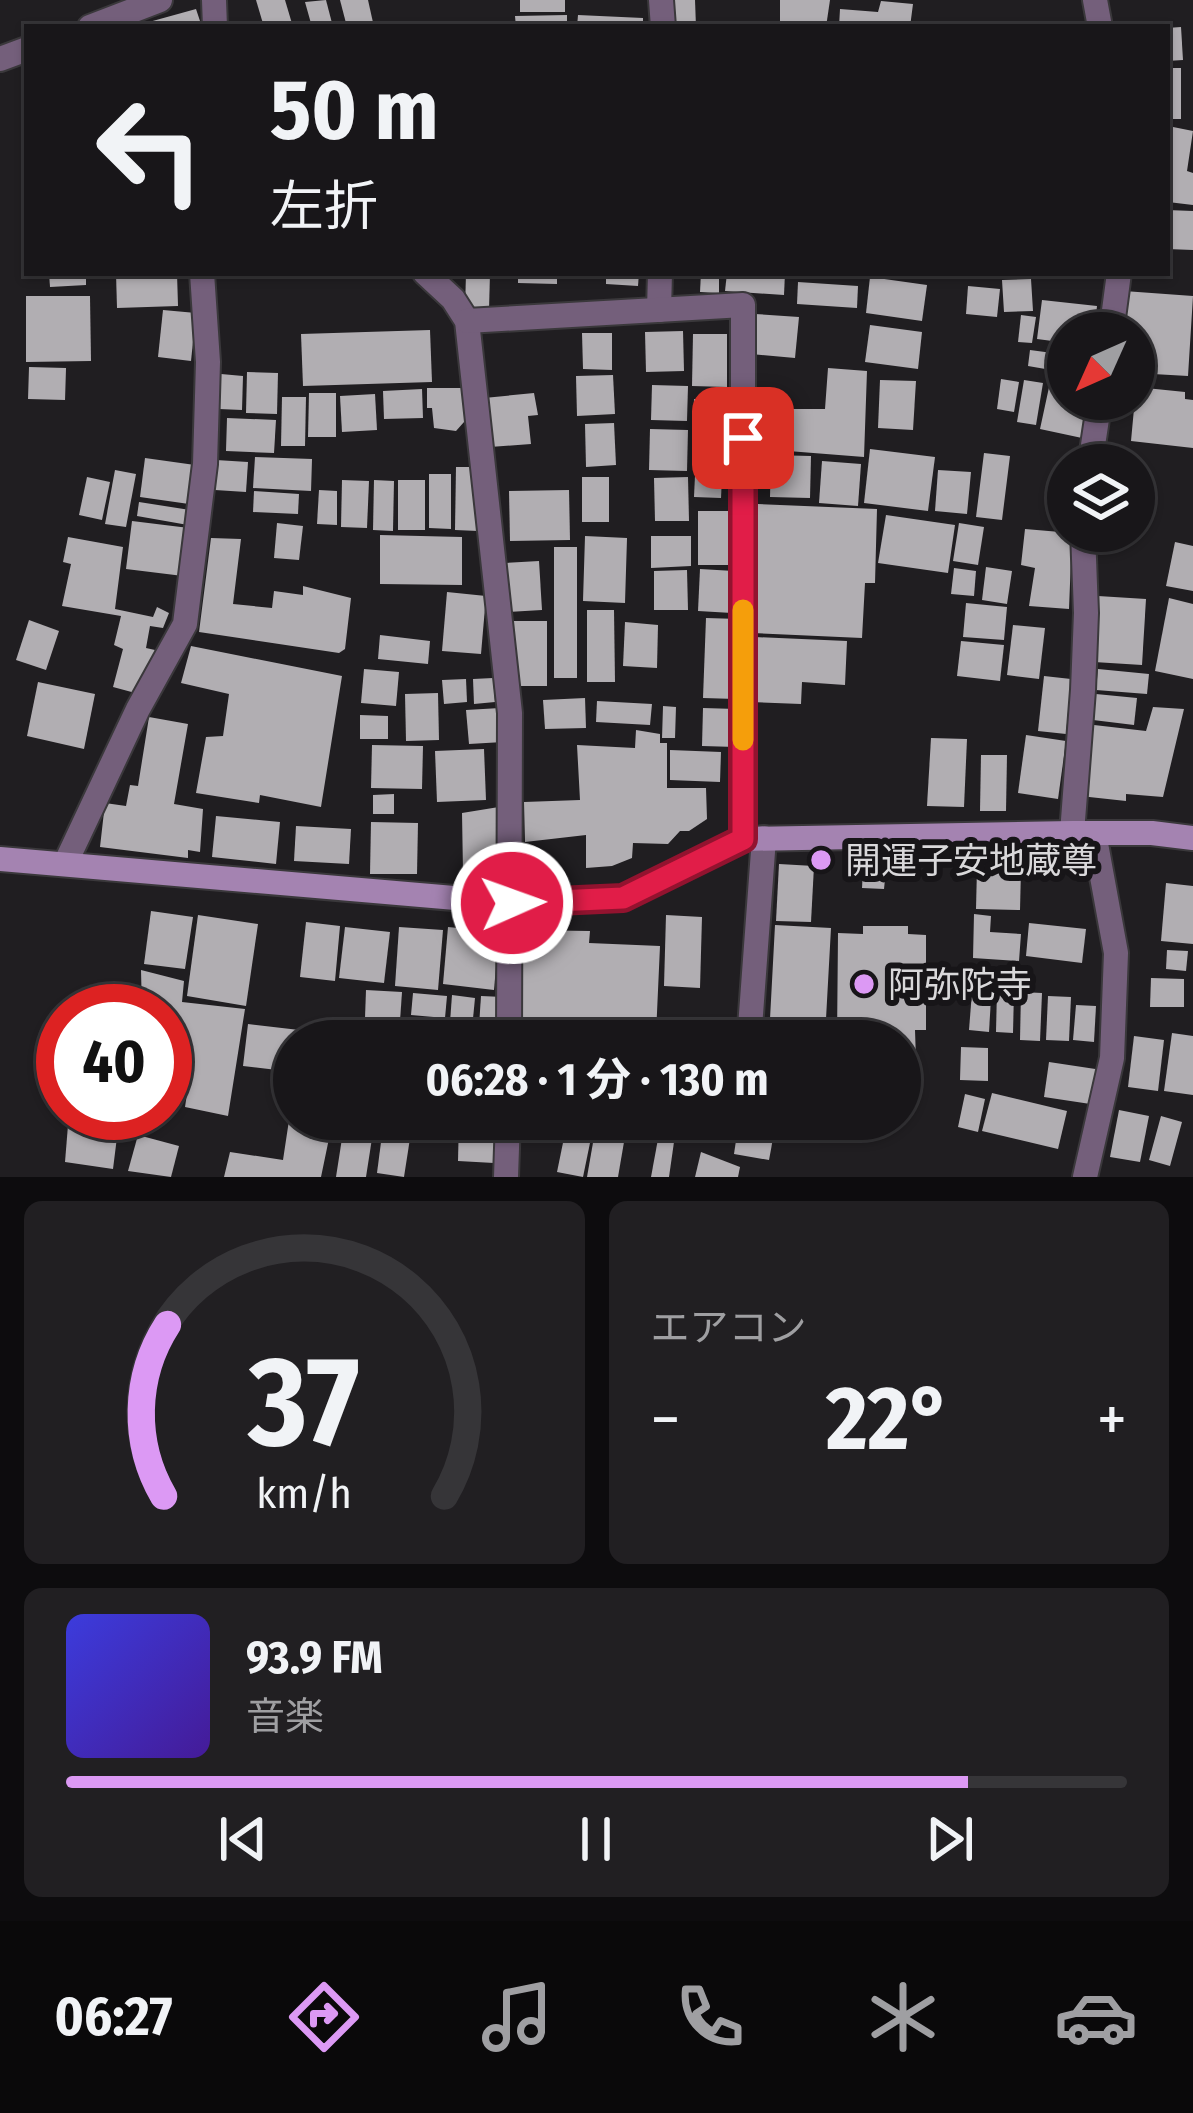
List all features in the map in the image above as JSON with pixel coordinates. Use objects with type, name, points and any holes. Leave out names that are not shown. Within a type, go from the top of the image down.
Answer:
[{"type":"street","points":[[98,24],[160,0]]},
{"type":"street","points":[[66,862],[138,709],[185,624],[205,464],[208,362],[202,276]]},
{"type":"street","points":[[428,276],[453,299],[467,322],[510,712],[509,1020]]},
{"type":"street","points":[[659,310],[660,276]]},
{"type":"street","points":[[1114,312],[1119,276]]},
{"type":"street","points":[[467,322],[743,305],[753,838],[749,1020]]},
{"type":"street","points":[[1083,552],[1083,833],[1116,953],[1112,1058],[1085,1177]]},
{"type":"street","points":[[0,859],[512,903],[623,898],[753,838],[1083,833],[1193,838]]},
{"type":"street","points":[[506,1177],[507,1140]]},
{"type":"building","points":[[256,0],[285,0],[292,24],[263,24]]},
{"type":"building","points":[[326,0],[332,24],[311,24],[305,2]]},
{"type":"building","points":[[340,0],[368,0],[373,24],[346,24]]},
{"type":"building","points":[[520,0],[565,0],[565,12],[520,12]]},
{"type":"building","points":[[669,0],[695,0],[696,24],[670,24]]},
{"type":"building","points":[[780,0],[830,0],[826,24],[780,24]]},
{"type":"building","points":[[881,1],[913,4],[910,24],[839,24],[840,9],[878,12]]},
{"type":"building","points":[[196,9],[201,24],[150,24]]},
{"type":"building","points":[[567,15],[567,24],[516,24],[515,16]]},
{"type":"building","points":[[578,15],[643,18],[643,24],[577,24]]},
{"type":"building","points":[[1181,27],[1183,60],[1170,61],[1170,28]]},
{"type":"building","points":[[1170,68],[1181,68],[1181,119],[1170,119]]},
{"type":"building","points":[[1173,127],[1193,131],[1187,171],[1193,173],[1193,205],[1170,202]]},
{"type":"building","points":[[1170,210],[1193,211],[1193,250],[1170,249]]},
{"type":"building","points":[[49,276],[86,276],[86,285],[50,287]]},
{"type":"building","points":[[116,276],[177,276],[178,306],[117,308]]},
{"type":"building","points":[[466,276],[490,276],[489,310],[465,310]]},
{"type":"building","points":[[518,276],[557,276],[557,284],[518,283]]},
{"type":"building","points":[[606,276],[639,276],[638,286],[606,284]]},
{"type":"building","points":[[701,276],[719,276],[719,293],[700,292]]},
{"type":"building","points":[[727,276],[785,276],[784,295],[725,291]]},
{"type":"building","points":[[870,277],[927,285],[922,321],[866,313]]},
{"type":"building","points":[[1031,279],[1033,311],[1004,312],[1002,280]]},
{"type":"building","points":[[798,282],[858,286],[857,308],[797,304]]},
{"type":"building","points":[[968,286],[1000,289],[997,317],[966,314]]},
{"type":"building","points":[[1124,291],[1193,296],[1188,376],[1155,374],[1155,312],[1122,312]]},
{"type":"building","points":[[26,296],[90,296],[91,361],[26,362]]},
{"type":"building","points":[[1042,300],[1097,306],[1096,312],[1047,312],[1047,340],[1037,339]]},
{"type":"building","points":[[163,310],[196,313],[191,361],[158,357]]},
{"type":"building","points":[[755,314],[799,317],[795,358],[751,354]]},
{"type":"building","points":[[1021,315],[1036,317],[1032,343],[1018,342]]},
{"type":"building","points":[[870,325],[922,332],[918,369],[865,362]]},
{"type":"building","points":[[430,330],[432,382],[303,386],[301,334]]},
{"type":"building","points":[[683,331],[684,371],[646,372],[645,332]]},
{"type":"building","points":[[582,333],[612,333],[612,370],[583,369]]},
{"type":"building","points":[[693,334],[727,334],[727,387],[692,386]]},
{"type":"building","points":[[1030,350],[1047,352],[1047,369],[1028,366]]},
{"type":"building","points":[[29,367],[66,368],[65,400],[28,399]]},
{"type":"building","points":[[828,368],[867,371],[864,457],[788,451],[788,409],[825,409]]},
{"type":"building","points":[[247,372],[278,373],[277,414],[246,413]]},
{"type":"building","points":[[221,374],[243,376],[242,410],[219,409]]},
{"type":"building","points":[[613,375],[615,414],[577,416],[576,376]]},
{"type":"building","points":[[1001,379],[1019,382],[1014,412],[997,409]]},
{"type":"building","points":[[880,380],[916,381],[913,430],[878,428]]},
{"type":"building","points":[[1024,380],[1043,383],[1036,425],[1017,422]]},
{"type":"building","points":[[652,385],[688,386],[687,421],[651,420]]},
{"type":"building","points":[[427,388],[469,388],[472,413],[456,431],[434,428]]},
{"type":"building","points":[[422,389],[423,418],[384,419],[383,391]]},
{"type":"building","points":[[1155,389],[1185,392],[1185,399],[1193,400],[1193,448],[1131,441],[1133,420],[1155,420]]},
{"type":"building","points":[[309,393],[336,393],[336,437],[308,437]]},
{"type":"building","points":[[534,393],[538,415],[528,416],[531,444],[490,447],[484,398]]},
{"type":"building","points":[[375,394],[377,430],[342,432],[340,396]]},
{"type":"building","points":[[282,397],[306,397],[305,446],[281,446]]},
{"type":"building","points":[[1047,397],[1047,420],[1086,420],[1082,438],[1040,429]]},
{"type":"building","points":[[694,399],[724,400],[724,439],[693,438]]},
{"type":"building","points":[[227,418],[276,420],[274,453],[226,451]]},
{"type":"building","points":[[614,423],[616,465],[586,467],[585,424]]},
{"type":"building","points":[[650,429],[688,430],[687,471],[649,470]]},
{"type":"building","points":[[870,449],[935,457],[928,511],[864,503]]},
{"type":"building","points":[[984,453],[1010,456],[1002,520],[976,517]]},
{"type":"building","points":[[696,454],[723,456],[721,498],[694,497]]},
{"type":"building","points":[[771,455],[811,456],[810,498],[770,497]]},
{"type":"building","points":[[255,457],[312,459],[311,491],[253,488]]},
{"type":"building","points":[[145,458],[195,465],[189,504],[140,497]]},
{"type":"building","points":[[216,460],[248,462],[246,492],[215,490]]},
{"type":"building","points":[[822,461],[861,464],[858,506],[819,503]]},
{"type":"building","points":[[456,467],[479,467],[478,531],[455,530]]},
{"type":"building","points":[[115,470],[136,474],[126,527],[105,524]]},
{"type":"building","points":[[938,470],[971,472],[967,514],[935,511]]},
{"type":"building","points":[[429,474],[451,474],[451,529],[429,528]]},
{"type":"building","points":[[87,477],[110,482],[102,520],[79,515]]},
{"type":"building","points":[[582,477],[609,477],[609,522],[582,522]]},
{"type":"building","points":[[688,477],[689,521],[655,521],[654,478]]},
{"type":"building","points":[[342,480],[369,481],[367,528],[341,527]]},
{"type":"building","points":[[374,480],[394,481],[393,531],[373,530]]},
{"type":"building","points":[[398,480],[425,480],[425,530],[398,530]]},
{"type":"building","points":[[319,490],[337,491],[337,525],[317,524]]},
{"type":"building","points":[[569,490],[570,540],[510,541],[509,491]]},
{"type":"building","points":[[254,491],[299,494],[298,514],[253,512]]},
{"type":"building","points":[[139,502],[190,510],[188,525],[137,516]]},
{"type":"building","points":[[758,504],[877,509],[875,583],[865,583],[862,638],[753,633]]},
{"type":"building","points":[[698,511],[732,511],[732,565],[698,565]]},
{"type":"building","points":[[886,515],[955,525],[948,573],[878,563]]},
{"type":"building","points":[[132,521],[189,528],[183,576],[126,569]]},
{"type":"building","points":[[277,523],[303,526],[299,560],[274,558]]},
{"type":"building","points":[[959,523],[984,527],[978,565],[953,561]]},
{"type":"building","points":[[1025,529],[1047,531],[1047,552],[1071,552],[1069,609],[1029,606],[1035,568],[1021,565]]},
{"type":"building","points":[[380,535],[462,537],[462,585],[380,584]]},
{"type":"building","points":[[585,536],[627,538],[625,603],[583,601]]},
{"type":"building","points":[[651,536],[691,536],[691,566],[651,568]]},
{"type":"building","points":[[68,537],[123,547],[115,609],[153,617],[157,607],[169,613],[163,628],[150,626],[146,648],[155,650],[139,694],[113,687],[123,649],[114,645],[121,616],[62,606],[71,564],[63,562]]},
{"type":"building","points":[[211,538],[241,539],[233,604],[272,608],[274,591],[303,595],[303,586],[351,598],[345,649],[339,653],[199,632]]},
{"type":"building","points":[[1175,542],[1193,546],[1193,591],[1166,586]]},
{"type":"building","points":[[554,547],[577,547],[577,678],[554,678]]},
{"type":"building","points":[[539,561],[542,610],[507,612],[504,563]]},
{"type":"building","points":[[986,567],[1012,571],[1007,604],[982,600]]},
{"type":"building","points":[[954,568],[976,571],[974,596],[951,594]]},
{"type":"building","points":[[700,569],[734,571],[732,613],[698,611]]},
{"type":"building","points":[[687,570],[688,610],[654,610],[654,571]]},
{"type":"building","points":[[447,592],[486,596],[481,654],[442,651]]},
{"type":"building","points":[[1098,596],[1146,599],[1142,665],[1094,662]]},
{"type":"building","points":[[1169,598],[1193,604],[1193,679],[1155,671]]},
{"type":"building","points":[[966,603],[1007,607],[1004,640],[963,637]]},
{"type":"building","points":[[587,610],[614,610],[615,682],[587,682]]},
{"type":"building","points":[[706,618],[739,619],[736,699],[703,698]]},
{"type":"building","points":[[29,620],[59,631],[46,670],[16,660]]},
{"type":"building","points":[[512,621],[547,621],[547,686],[512,686]]},
{"type":"building","points":[[625,622],[658,625],[657,668],[623,666]]},
{"type":"building","points":[[1013,625],[1045,628],[1039,679],[1007,675]]},
{"type":"building","points":[[380,635],[430,641],[428,664],[378,659]]},
{"type":"building","points":[[755,637],[847,641],[845,685],[802,682],[801,704],[751,702]]},
{"type":"building","points":[[961,641],[1004,645],[1000,681],[957,676]]},
{"type":"building","points":[[191,646],[342,676],[321,807],[260,795],[259,803],[196,793],[206,737],[223,736],[229,694],[181,683]]},
{"type":"building","points":[[364,669],[399,672],[396,706],[361,703]]},
{"type":"building","points":[[1098,669],[1149,674],[1147,694],[1096,690]]},
{"type":"building","points":[[1044,676],[1071,679],[1066,734],[1038,731]]},
{"type":"building","points":[[493,678],[495,702],[474,704],[473,679]]},
{"type":"building","points":[[466,679],[467,702],[444,704],[442,680]]},
{"type":"building","points":[[38,682],[95,694],[84,749],[27,736]]},
{"type":"building","points":[[438,693],[439,740],[406,741],[405,694]]},
{"type":"building","points":[[1096,694],[1137,698],[1134,725],[1093,720]]},
{"type":"building","points":[[585,698],[586,728],[545,729],[543,700]]},
{"type":"building","points":[[597,701],[652,704],[650,725],[596,722]]},
{"type":"building","points":[[663,706],[676,707],[675,738],[662,738]]},
{"type":"building","points":[[1153,707],[1184,709],[1163,797],[1126,794],[1126,801],[1080,796],[1094,725],[1146,731]]},
{"type":"building","points":[[500,708],[503,742],[469,744],[466,710]]},
{"type":"building","points":[[703,708],[736,709],[736,747],[702,746]]},
{"type":"building","points":[[360,715],[388,716],[388,739],[360,739]]},
{"type":"building","points":[[149,717],[188,724],[174,804],[203,809],[200,852],[188,850],[188,858],[100,847],[105,803],[126,806],[130,785],[138,786]]},
{"type":"building","points":[[636,730],[660,734],[660,743],[667,743],[667,788],[706,788],[707,819],[689,831],[680,831],[668,844],[633,843],[632,858],[612,866],[586,868],[586,835],[525,842],[524,802],[580,800],[577,745],[635,748]]},
{"type":"building","points":[[1026,735],[1066,741],[1058,799],[1018,793]]},
{"type":"building","points":[[931,738],[967,739],[964,807],[927,806]]},
{"type":"building","points":[[372,745],[423,746],[422,789],[371,788]]},
{"type":"building","points":[[484,749],[486,800],[437,802],[435,751]]},
{"type":"building","points":[[670,750],[721,752],[720,782],[670,780]]},
{"type":"building","points":[[981,755],[1007,755],[1006,811],[980,811]]},
{"type":"building","points":[[394,794],[394,814],[373,814],[373,795]]},
{"type":"building","points":[[505,806],[504,870],[493,870],[490,875],[463,872],[462,813]]},
{"type":"building","points":[[216,816],[280,822],[276,864],[212,857]]},
{"type":"building","points":[[371,822],[418,823],[417,874],[370,874]]},
{"type":"building","points":[[296,826],[351,829],[349,864],[294,861]]},
{"type":"building","points":[[779,864],[814,866],[811,922],[776,921]]},
{"type":"building","points":[[977,868],[1021,869],[1020,910],[976,909]]},
{"type":"building","points":[[863,869],[886,870],[884,889],[862,888]]},
{"type":"building","points":[[1166,883],[1193,886],[1193,944],[1161,941]]},
{"type":"building","points":[[151,911],[193,917],[185,969],[144,964]]},
{"type":"building","points":[[974,914],[991,916],[990,932],[1021,934],[1019,961],[973,958]]},
{"type":"building","points":[[198,915],[258,924],[246,1006],[192,997],[189,984]]},
{"type":"building","points":[[666,915],[702,917],[700,988],[664,986]]},
{"type":"building","points":[[306,922],[340,926],[335,981],[300,977]]},
{"type":"building","points":[[1029,923],[1086,929],[1082,963],[1026,956]]},
{"type":"building","points":[[775,925],[831,928],[826,1019],[770,1020]]},
{"type":"building","points":[[863,926],[908,926],[908,934],[926,935],[926,1030],[921,1030],[921,1020],[837,1020],[838,933],[863,934]]},
{"type":"building","points":[[345,927],[390,932],[384,983],[339,978]]},
{"type":"building","points":[[399,927],[443,930],[438,990],[395,986]]},
{"type":"building","points":[[448,927],[499,932],[494,990],[443,984]]},
{"type":"building","points":[[521,930],[590,931],[589,943],[660,946],[657,1020],[517,1020]]},
{"type":"building","points":[[1167,950],[1188,951],[1186,971],[1166,969]]},
{"type":"building","points":[[141,970],[184,981],[184,984],[141,984]]},
{"type":"building","points":[[1151,978],[1184,979],[1184,1007],[1150,1007]]},
{"type":"building","points":[[973,979],[992,981],[989,1032],[969,1030]]},
{"type":"building","points":[[366,990],[402,992],[400,1020],[365,1018]]},
{"type":"building","points":[[997,990],[1014,991],[1013,1033],[996,1032]]},
{"type":"building","points":[[1021,992],[1042,993],[1040,1041],[1020,1040]]},
{"type":"building","points":[[413,993],[447,996],[445,1018],[411,1015]]},
{"type":"building","points":[[452,995],[475,998],[473,1020],[450,1020]]},
{"type":"building","points":[[481,996],[503,997],[501,1020],[479,1020]]},
{"type":"building","points":[[1048,996],[1071,997],[1069,1041],[1046,1040]]},
{"type":"building","points":[[192,1003],[245,1009],[228,1116],[192,1108]]},
{"type":"building","points":[[1076,1005],[1096,1006],[1094,1042],[1073,1040]]},
{"type":"building","points":[[248,1024],[273,1027],[273,1070],[243,1066]]},
{"type":"building","points":[[1172,1033],[1193,1036],[1193,1095],[1164,1091]]},
{"type":"building","points":[[1134,1036],[1164,1040],[1158,1091],[1128,1087]]},
{"type":"building","points":[[961,1047],[988,1048],[988,1081],[960,1080]]},
{"type":"building","points":[[1049,1062],[1102,1070],[1097,1105],[1044,1097]]},
{"type":"building","points":[[992,1093],[1067,1111],[1058,1149],[982,1131]]},
{"type":"building","points":[[965,1094],[985,1099],[978,1132],[958,1127]]},
{"type":"building","points":[[1119,1110],[1149,1116],[1140,1162],[1110,1157]]},
{"type":"building","points":[[1161,1116],[1182,1122],[1170,1166],[1149,1160]]},
{"type":"building","points":[[67,1140],[117,1140],[113,1169],[65,1162]]},
{"type":"building","points":[[137,1140],[179,1146],[171,1177],[128,1171]]},
{"type":"building","points":[[286,1140],[329,1140],[321,1177],[224,1177],[230,1152],[283,1160]]},
{"type":"building","points":[[342,1140],[372,1140],[366,1177],[336,1177]]},
{"type":"building","points":[[381,1140],[410,1140],[404,1177],[377,1173]]},
{"type":"building","points":[[458,1140],[495,1140],[494,1163],[458,1161]]},
{"type":"building","points":[[564,1140],[591,1140],[583,1177],[557,1172]]},
{"type":"building","points":[[593,1140],[624,1142],[618,1177],[587,1177]]},
{"type":"building","points":[[658,1140],[674,1142],[669,1177],[651,1177]]},
{"type":"building","points":[[736,1140],[773,1140],[769,1160],[734,1154]]},
{"type":"building","points":[[701,1152],[740,1167],[738,1177],[695,1177]]},
{"type":"slow traffic","points":[[743,610],[743,740]]},
{"type":"place","name":"開運子安地蔵尊","points":[[821,860]]},
{"type":"place","name":"阿弥陀寺","points":[[864,984]]},
{"type":"route","points":[[512,903],[623,898],[743,839],[743,438]]}]
